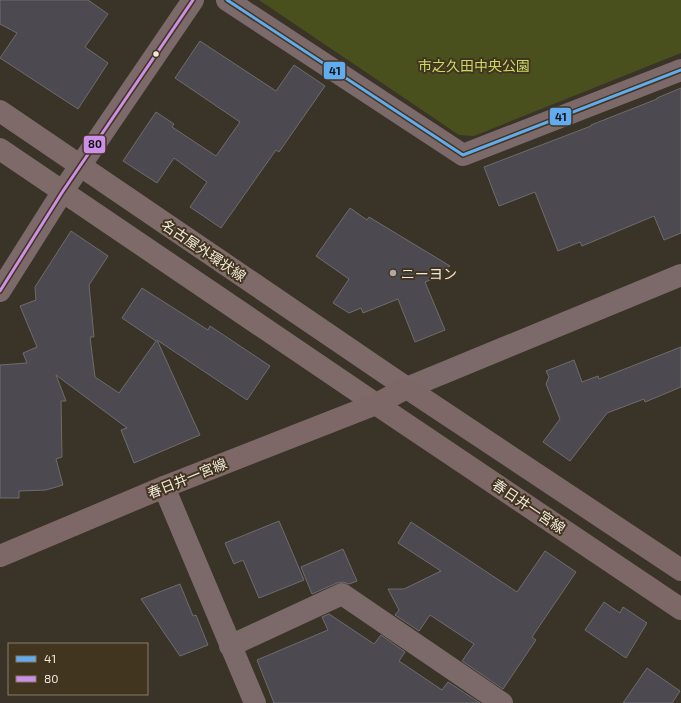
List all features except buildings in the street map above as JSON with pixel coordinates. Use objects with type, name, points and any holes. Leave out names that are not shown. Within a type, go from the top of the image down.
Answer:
[{"type":"main road","name":"名古屋外環状線","points":[[0,111],[408,388]]},
{"type":"main road","points":[[0,149],[376,404]]},
{"type":"main road","points":[[408,388],[681,570]]},
{"type":"main road","name":"春日井一宮線","points":[[0,556],[164,487],[376,404],[408,388]]},
{"type":"main road","name":"春日井一宮線","points":[[376,404],[681,609]]},
{"type":"street","points":[[0,291],[63,191],[193,0]]},
{"type":"street","points":[[227,0],[463,155],[681,70]]},
{"type":"street","points":[[408,388],[681,275]]},
{"type":"street","points":[[164,487],[255,703]]},
{"type":"street","points":[[230,646],[342,594],[502,703]]},
{"type":"green space","name":"市之久田中央公園","points":[[259,0],[681,0],[681,53],[474,136],[459,135]]},
{"type":"transit line","name":"80","points":[[0,291],[63,191],[193,0]]},
{"type":"transit line","name":"41","points":[[227,0],[463,155],[681,70]]},
{"type":"place","name":"ニーヨン","points":[[393,273]]}]
